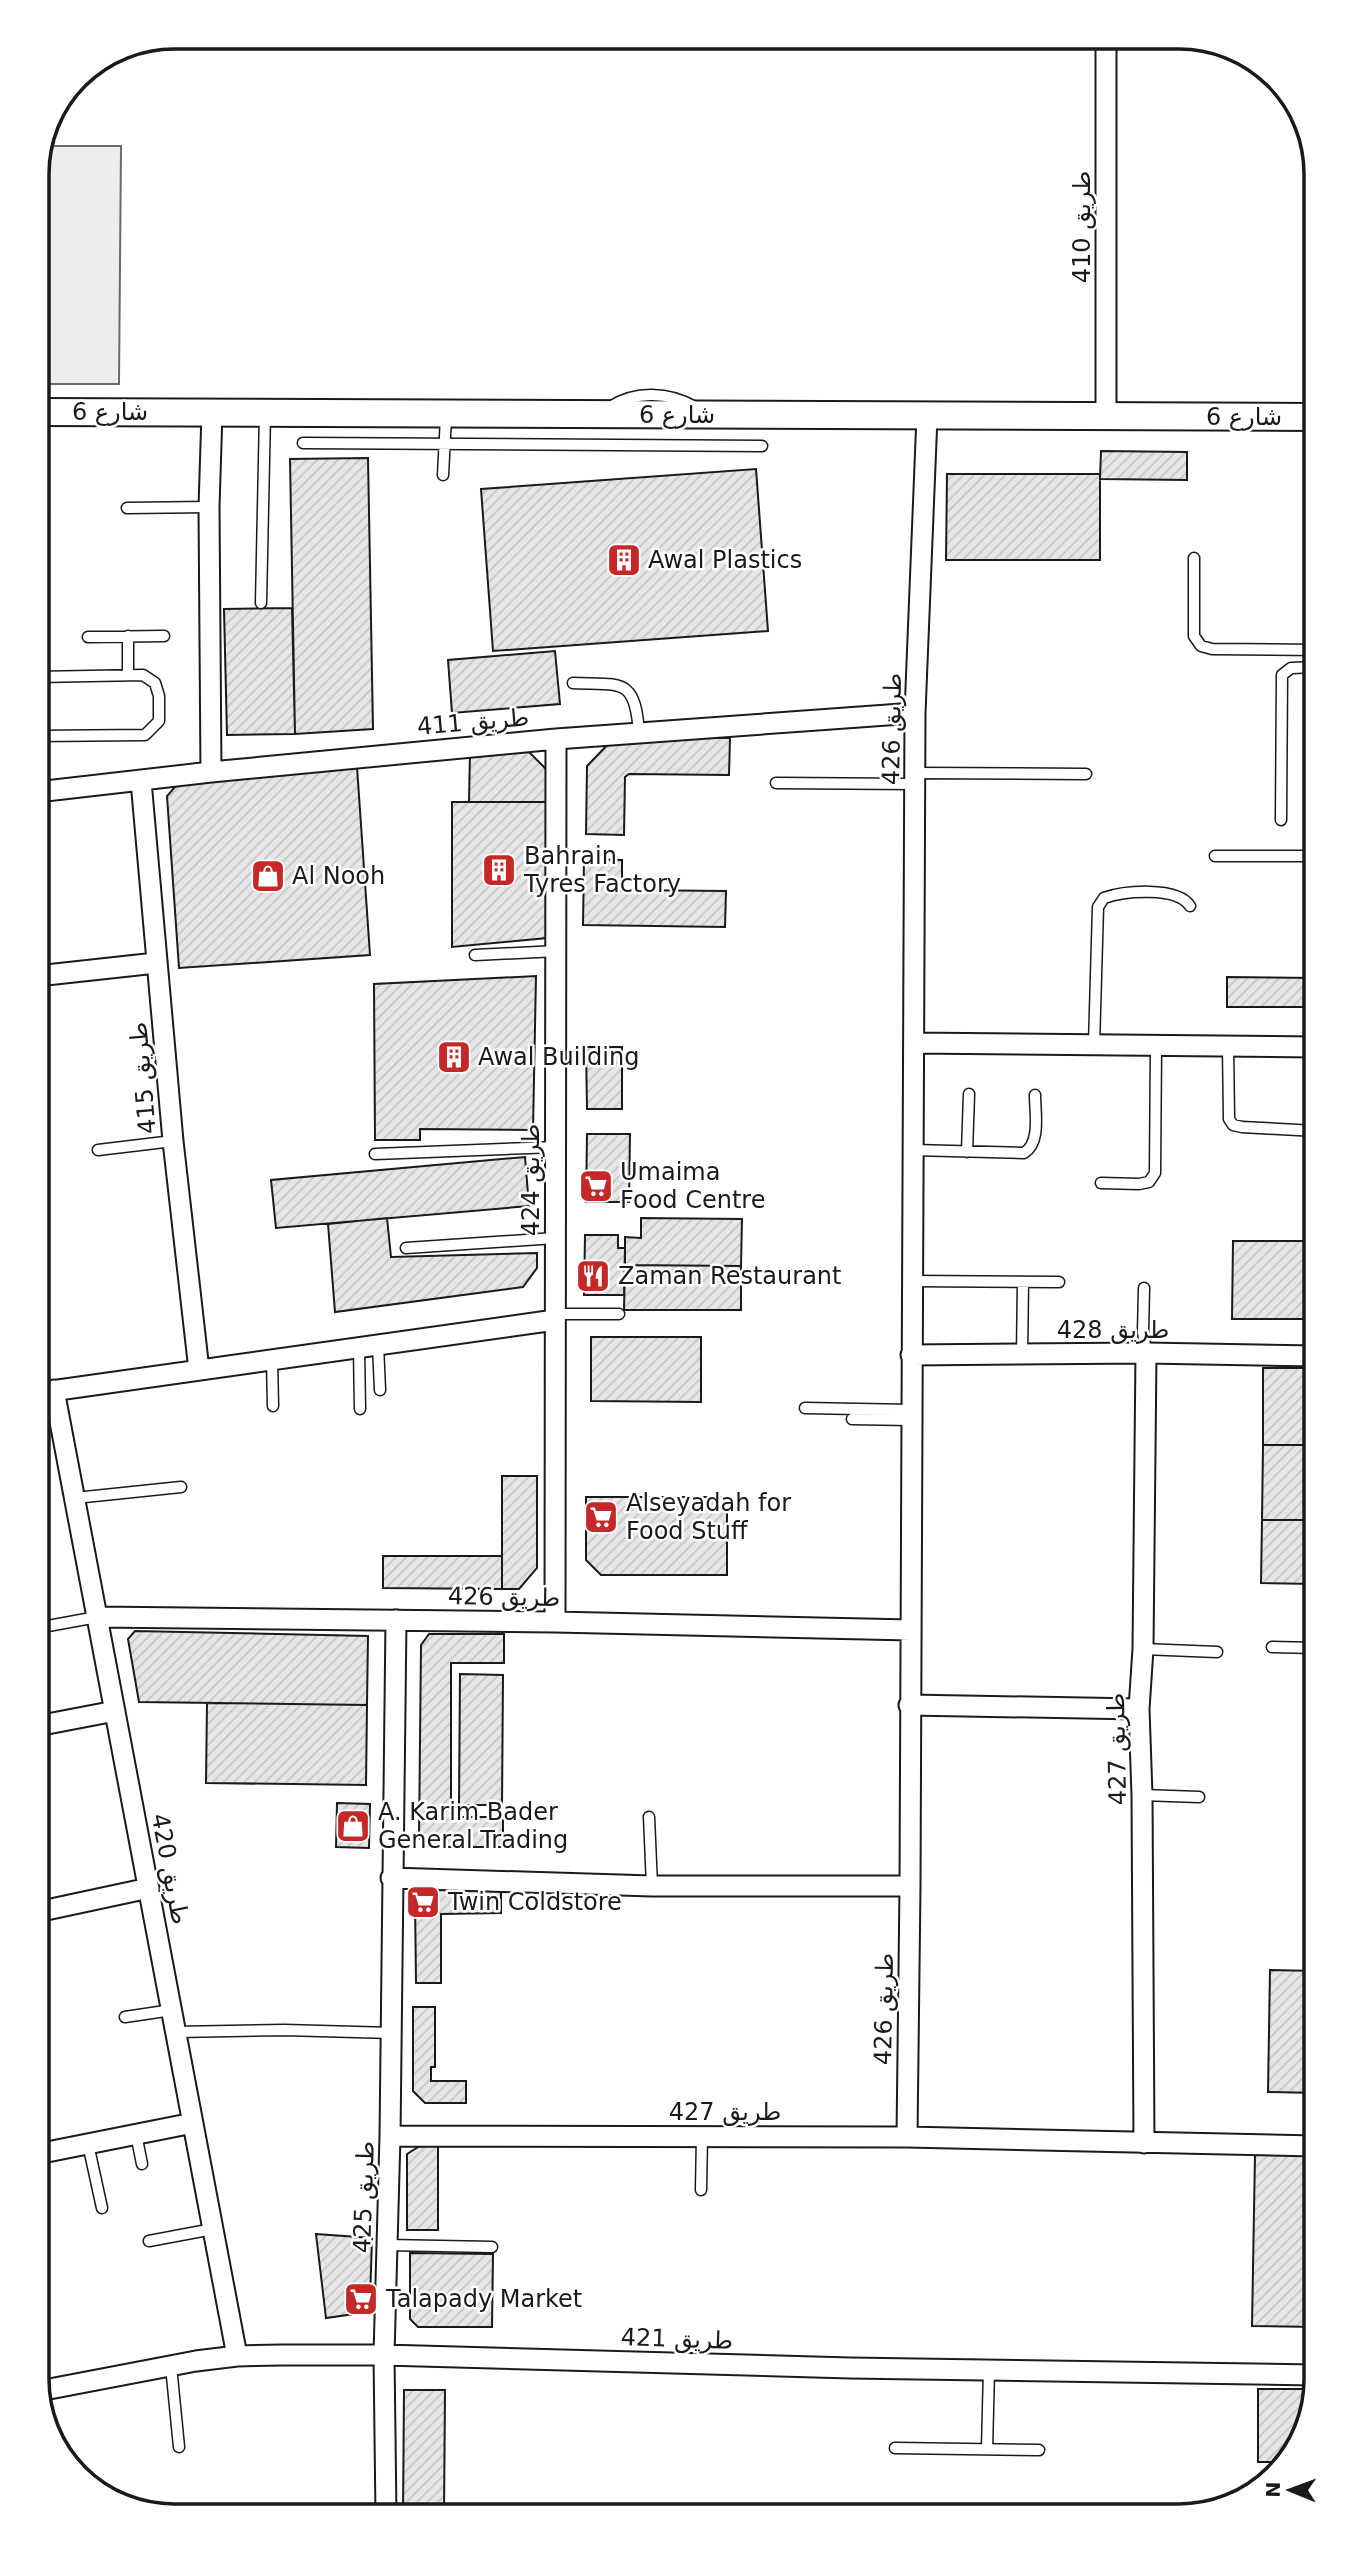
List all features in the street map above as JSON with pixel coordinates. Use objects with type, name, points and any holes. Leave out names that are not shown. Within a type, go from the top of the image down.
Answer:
[{"type":"street","name":"طريق 410","points":[[1106,49],[1106,417]]},
{"type":"street","name":"شارع 6","points":[[49,412],[1304,417]]},
{"type":"street","points":[[211,772],[209,507],[212,412]]},
{"type":"street","name":"طريق 426","points":[[906,2137],[910,1886],[915,713],[927,416]]},
{"type":"street","name":"طريق 411","points":[[49,791],[211,772],[556,739],[915,713]]},
{"type":"street","name":"طريق 424","points":[[555,1622],[556,739]]},
{"type":"street","name":"طريق 415","points":[[141,780],[173,1141],[199,1370]]},
{"type":"street","points":[[49,975],[156,963]]},
{"type":"street","points":[[914,1043],[1304,1047]]},
{"type":"street","points":[[49,1392],[555,1317]]},
{"type":"street","name":"طريق 428","points":[[911,1355],[1146,1353],[1304,1356]]},
{"type":"street","name":"طريق 427","points":[[1144,2143],[1139,1709],[1143,1649],[1146,1353]]},
{"type":"street","name":"طريق 420","points":[[49,1403],[75,1498],[237,2356]]},
{"type":"street","name":"طريق 426","points":[[97,1617],[555,1622],[911,1630]]},
{"type":"street","name":"طريق 425","points":[[386,2504],[384,2355],[392,2033],[391,1878],[396,1620]]},
{"type":"street","points":[[909,1705],[1139,1709]]},
{"type":"street","points":[[49,1724],[115,1711]]},
{"type":"street","points":[[391,1878],[652,1886],[910,1886]]},
{"type":"street","points":[[49,1909],[149,1888]]},
{"type":"street","points":[[49,2152],[193,2123]]},
{"type":"street","name":"طريق 427","points":[[390,2136],[906,2137],[1304,2146]]},
{"type":"street","name":"طريق 421","points":[[50,2389],[237,2356],[384,2355],[1304,2375]]},
{"type":"lane","points":[[261,603],[265,413]]},
{"type":"lane","points":[[443,475],[446,414]]},
{"type":"lane","points":[[303,443],[762,446]]},
{"type":"lane","points":[[127,508],[209,507]]},
{"type":"lane","points":[[1194,558],[1194,636],[1201,646],[1212,649],[1304,650]]},
{"type":"lane","points":[[128,636],[128,675]]},
{"type":"lane","points":[[88,637],[164,636]]},
{"type":"lane","points":[[1281,820],[1282,675],[1290,668],[1304,667]]},
{"type":"lane","points":[[49,677],[143,675],[150,678],[158,689],[159,721],[150,732],[139,736],[49,736]]},
{"type":"lane","points":[[573,683],[614,685],[627,690],[637,707],[639,733]]},
{"type":"lane","points":[[776,783],[1086,774]]},
{"type":"lane","points":[[1215,856],[1304,856]]},
{"type":"lane","points":[[1094,1045],[1098,907],[1104,898],[1125,892],[1172,894],[1183,897],[1190,905]]},
{"type":"lane","points":[[475,955],[557,951]]},
{"type":"lane","points":[[1228,1046],[1229,1119],[1233,1125],[1304,1130]]},
{"type":"lane","points":[[1101,1183],[1139,1184],[1149,1182],[1155,1173],[1156,1047]]},
{"type":"lane","points":[[967,1152],[969,1094]]},
{"type":"lane","points":[[913,1150],[1018,1154],[1029,1150],[1035,1138],[1035,1096]]},
{"type":"lane","points":[[98,1150],[173,1141]]},
{"type":"lane","points":[[375,1154],[556,1147]]},
{"type":"lane","points":[[406,1248],[555,1238]]},
{"type":"lane","points":[[912,1281],[1059,1282]]},
{"type":"lane","points":[[1022,1355],[1023,1282]]},
{"type":"lane","points":[[1144,1288],[1143,1332],[1146,1353]]},
{"type":"lane","points":[[555,1317],[619,1314]]},
{"type":"lane","points":[[369,1346],[380,1390]]},
{"type":"lane","points":[[360,1409],[369,1346]]},
{"type":"lane","points":[[272,1360],[273,1406]]},
{"type":"lane","points":[[805,1408],[911,1415]]},
{"type":"lane","points":[[852,1419],[911,1415]]},
{"type":"lane","points":[[75,1498],[181,1487]]},
{"type":"lane","points":[[49,1626],[97,1617]]},
{"type":"lane","points":[[1272,1647],[1304,1648]]},
{"type":"lane","points":[[1143,1649],[1217,1652]]},
{"type":"lane","points":[[1142,1794],[1199,1797]]},
{"type":"lane","points":[[649,1817],[652,1886]]},
{"type":"lane","points":[[125,2017],[172,2010]]},
{"type":"lane","points":[[176,2032],[284,2030],[392,2033]]},
{"type":"lane","points":[[136,2134],[142,2164]]},
{"type":"lane","points":[[701,2190],[702,2136]]},
{"type":"lane","points":[[88,2144],[102,2208]]},
{"type":"lane","points":[[149,2241],[213,2229]]},
{"type":"lane","points":[[387,2245],[492,2247]]},
{"type":"lane","points":[[171,2366],[179,2447]]},
{"type":"lane","points":[[987,2449],[989,2370]]},
{"type":"lane","points":[[895,2448],[1040,2450]]},
{"type":"shaded area","points":[[52,146],[121,146],[119,384],[49,384],[49,166]]},
{"type":"building","points":[[1101,451],[1187,452],[1187,480],[1100,479]]},
{"type":"building","points":[[368,458],[373,729],[295,734],[290,459]]},
{"type":"building","name":"Awal Plastics","points":[[756,469],[768,631],[493,651],[481,489]]},
{"type":"building","points":[[947,474],[1100,474],[1100,560],[946,560]]},
{"type":"building","points":[[292,608],[295,734],[227,735],[224,609]]},
{"type":"building","points":[[555,651],[560,704],[452,713],[448,660]]},
{"type":"building","points":[[615,737],[730,738],[729,775],[629,774],[625,777],[624,835],[586,834],[587,766]]},
{"type":"building","points":[[470,752],[529,752],[546,769],[546,802],[469,802]]},
{"type":"building","name":"Al Nooh","points":[[357,767],[370,955],[179,968],[167,796],[182,779]]},
{"type":"building","name":"Bahrain Tyres Factory","points":[[452,802],[546,802],[547,938],[452,947]]},
{"type":"building","points":[[584,859],[622,860],[622,886],[626,890],[726,891],[725,927],[583,925]]},
{"type":"building","name":"Awal Building","points":[[536,976],[533,1130],[420,1129],[420,1140],[375,1140],[374,984]]},
{"type":"building","points":[[1227,977],[1304,978],[1304,1007],[1227,1007]]},
{"type":"building","points":[[586,1047],[622,1047],[622,1109],[587,1109]]},
{"type":"building","points":[[587,1134],[630,1134],[629,1202],[586,1202]]},
{"type":"building","points":[[525,1157],[529,1206],[276,1228],[271,1180]]},
{"type":"building","points":[[387,1218],[391,1257],[537,1253],[537,1268],[523,1287],[335,1312],[328,1224]]},
{"type":"building","points":[[641,1218],[742,1219],[741,1266],[625,1265],[625,1237],[641,1238]]},
{"type":"building","points":[[585,1235],[618,1235],[618,1248],[625,1248],[624,1295],[584,1295]]},
{"type":"building","points":[[1233,1241],[1304,1241],[1304,1319],[1232,1319]]},
{"type":"building","points":[[625,1265],[741,1266],[741,1310],[624,1310]]},
{"type":"building","points":[[591,1337],[701,1337],[701,1402],[591,1401]]},
{"type":"building","points":[[1263,1368],[1304,1368],[1304,1445],[1263,1445]]},
{"type":"building","points":[[1263,1445],[1304,1445],[1304,1520],[1262,1520]]},
{"type":"building","points":[[502,1476],[537,1476],[537,1568],[519,1589],[502,1589]]},
{"type":"building","points":[[586,1497],[727,1497],[727,1575],[601,1575],[586,1560]]},
{"type":"building","points":[[1262,1520],[1304,1520],[1304,1584],[1261,1583]]},
{"type":"building","points":[[383,1556],[502,1556],[502,1589],[383,1588]]},
{"type":"building","points":[[135,1631],[368,1636],[367,1705],[139,1702],[128,1639]]},
{"type":"building","points":[[429,1634],[504,1634],[504,1663],[451,1663],[451,1817],[503,1817],[503,1847],[429,1847],[419,1838],[421,1645]]},
{"type":"building","points":[[460,1674],[503,1675],[502,1805],[459,1805]]},
{"type":"building","points":[[207,1703],[367,1705],[366,1785],[206,1783]]},
{"type":"building","name":"A. Karim Bader General Trading","points":[[337,1803],[370,1804],[369,1848],[336,1847]]},
{"type":"building","points":[[427,1888],[501,1888],[501,1913],[441,1914],[441,1983],[416,1983],[415,1899]]},
{"type":"building","points":[[1270,1970],[1304,1971],[1304,2093],[1268,2092]]},
{"type":"building","points":[[413,2007],[435,2007],[435,2067],[431,2067],[431,2081],[466,2081],[466,2103],[425,2103],[413,2091]]},
{"type":"building","points":[[423,2144],[438,2144],[438,2230],[407,2230],[407,2154]]},
{"type":"building","points":[[1255,2154],[1304,2155],[1304,2327],[1252,2326]]},
{"type":"building","points":[[316,2234],[372,2238],[370,2300],[361,2313],[326,2318]]},
{"type":"building","points":[[410,2253],[493,2254],[492,2327],[418,2327],[410,2319]]},
{"type":"building","points":[[1258,2389],[1303,2389],[1300,2411],[1278,2455],[1258,2455]]},
{"type":"building","points":[[404,2390],[445,2390],[444,2504],[403,2504]]},
{"type":"place","name":"Awal Plastics","points":[[624,560]]},
{"type":"place","name":"Bahrain Tyres Factory","points":[[499,870]]},
{"type":"place","name":"Al Nooh","points":[[268,876]]},
{"type":"place","name":"Awal Building","points":[[454,1057]]},
{"type":"place","name":"Umaima Food Centre","points":[[596,1186]]},
{"type":"place","name":"Zaman Restaurant","points":[[593,1276]]},
{"type":"place","name":"Alseyadah for Food Stuff","points":[[601,1517]]},
{"type":"place","name":"A. Karim Bader General Trading","points":[[353,1826]]},
{"type":"place","name":"Twin Coldstore","points":[[423,1902]]},
{"type":"place","name":"Talapady Market","points":[[361,2299]]}]
